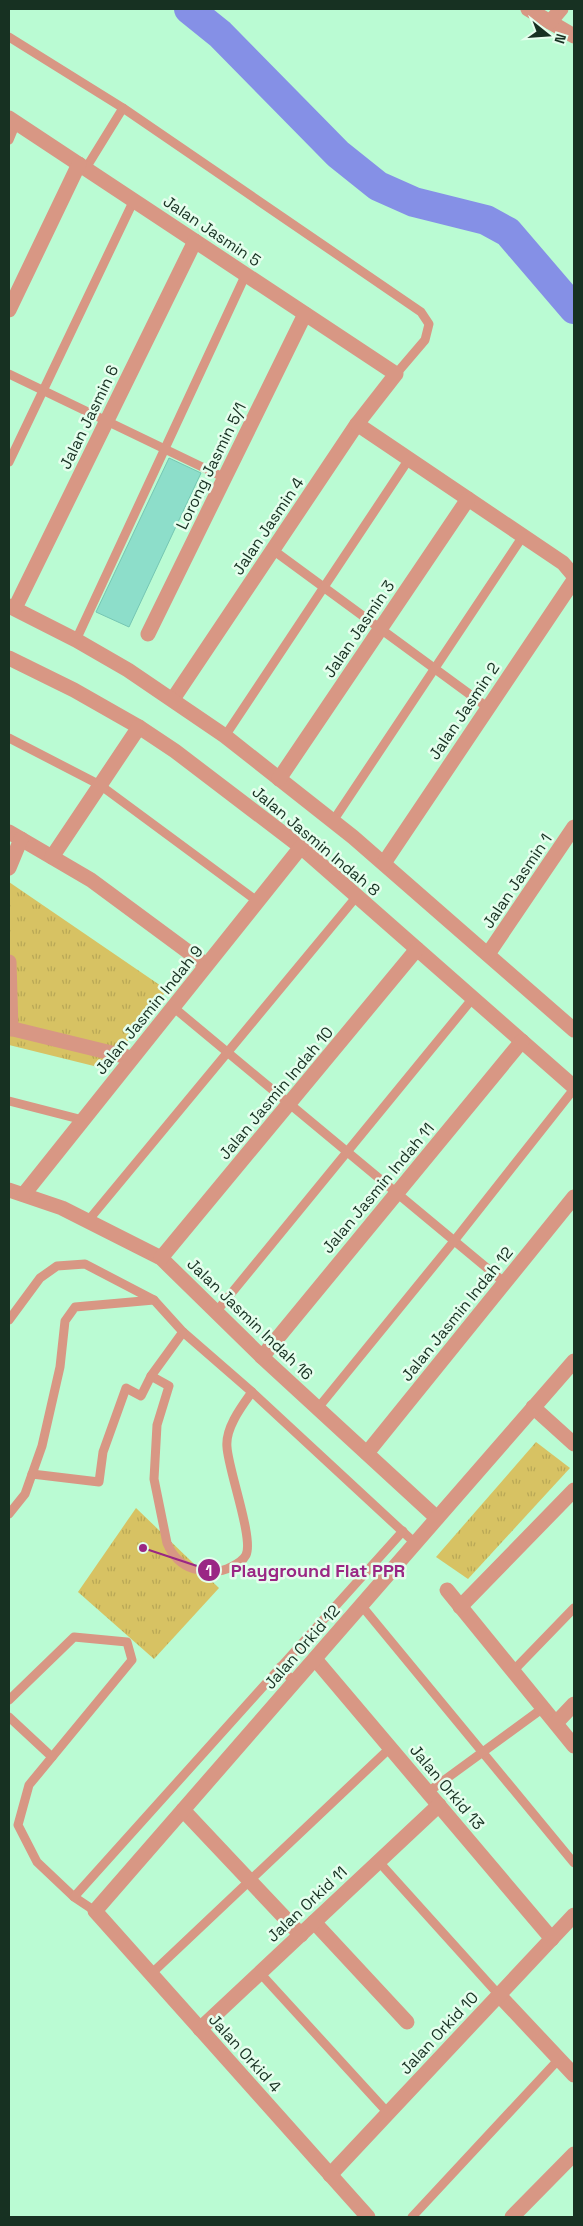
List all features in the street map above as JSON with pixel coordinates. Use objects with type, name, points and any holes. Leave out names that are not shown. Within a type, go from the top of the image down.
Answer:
[{"type":"street","points":[[528,9],[574,36]]},
{"type":"street","points":[[550,22],[561,9]]},
{"type":"street","name":"Jalan Jasmin 5","points":[[13,121],[396,374]]},
{"type":"street","points":[[9,310],[82,166]]},
{"type":"street","name":"Jalan Jasmin 6","points":[[12,607],[195,241]]},
{"type":"street","name":"Lorong Jasmin 5/1","points":[[148,634],[305,314]]},
{"type":"street","name":"Jalan Jasmin 4","points":[[173,700],[356,424],[396,374]]},
{"type":"street","points":[[356,424],[563,563],[574,578]]},
{"type":"street","name":"Jalan Jasmin 3","points":[[279,779],[468,499]]},
{"type":"street","name":"Jalan Jasmin 2","points":[[384,863],[574,578]]},
{"type":"street","points":[[12,607],[76,640],[173,700],[225,736],[384,863],[574,1030]]},
{"type":"street","name":"Jalan Jasmin Indah 8","points":[[9,658],[74,690],[139,727],[175,751],[301,847],[574,1088]]},
{"type":"street","points":[[52,857],[139,727]]},
{"type":"street","name":"Jalan Jasmin 1","points":[[488,954],[574,827]]},
{"type":"street","points":[[9,868],[15,835],[91,880],[206,965]]},
{"type":"street","name":"Jalan Jasmin Indah 9","points":[[24,1194],[301,847]]},
{"type":"street","name":"Jalan Jasmin Indah 10","points":[[161,1258],[417,949]]},
{"type":"street","points":[[9,962],[10,1028],[132,1058]]},
{"type":"street","name":"Jalan Jasmin Indah 11","points":[[262,1357],[522,1041]]},
{"type":"street","name":"Jalan Jasmin Indah 16","points":[[9,1190],[62,1208],[161,1258],[262,1357],[437,1518]]},
{"type":"street","name":"Jalan Jasmin Indah 12","points":[[367,1454],[574,1197]]},
{"type":"street","name":"Jalan Orkid 12","points":[[95,1912],[184,1810],[273,1691],[294,1682],[574,1361]]},
{"type":"street","points":[[533,1407],[574,1444]]},
{"type":"street","points":[[460,1606],[574,1490]]},
{"type":"street","points":[[447,1590],[574,1746]]},
{"type":"street","name":"Jalan Orkid 13","points":[[314,1659],[552,1938]]},
{"type":"street","points":[[556,1724],[574,1704]]},
{"type":"street","name":"Jalan Orkid 11","points":[[200,2029],[439,1805]]},
{"type":"street","points":[[184,1810],[301,1935]]},
{"type":"street","name":"Jalan Orkid 4","points":[[95,1912],[368,2217]]},
{"type":"street","name":"Jalan Orkid 10","points":[[330,2175],[574,1915]]},
{"type":"street","points":[[314,1922],[407,2022]]},
{"type":"street","points":[[498,1995],[574,2075]]},
{"type":"street","points":[[512,2217],[574,2154]]},
{"type":"lane","points":[[9,37],[123,108],[421,312],[428,324],[425,340],[396,374]]},
{"type":"lane","points":[[82,166],[123,108]]},
{"type":"lane","points":[[9,140],[13,121]]},
{"type":"lane","points":[[9,462],[134,200]]},
{"type":"lane","points":[[76,640],[246,274]]},
{"type":"lane","points":[[9,374],[225,478]]},
{"type":"lane","points":[[225,736],[409,459]]},
{"type":"lane","points":[[333,821],[523,536]]},
{"type":"lane","points":[[273,550],[487,707]]},
{"type":"lane","points":[[9,738],[100,785],[257,901]]},
{"type":"lane","points":[[87,1222],[356,896]]},
{"type":"lane","points":[[216,1312],[473,998]]},
{"type":"lane","points":[[173,1007],[505,1283]]},
{"type":"lane","points":[[318,1408],[454,1241],[574,1088]]},
{"type":"lane","points":[[9,1102],[83,1120]]},
{"type":"lane","points":[[9,1320],[40,1278],[57,1266],[85,1264],[154,1300],[183,1332],[252,1392],[415,1544]]},
{"type":"lane","points":[[9,1514],[25,1494],[42,1446],[60,1367],[64,1321],[75,1307],[154,1300]]},
{"type":"lane","points":[[32,1474],[99,1482],[103,1452],[126,1388],[141,1396],[151,1376],[183,1332]]},
{"type":"lane","points":[[151,1376],[169,1386],[157,1425],[154,1478],[168,1543],[171,1552],[184,1564],[192,1568],[211,1572],[228,1569],[241,1561],[247,1551],[246,1532],[226,1445],[236,1414],[252,1392]]},
{"type":"lane","points":[[74,1897],[273,1691],[280,1667],[402,1531]]},
{"type":"lane","points":[[361,1605],[574,1863]]},
{"type":"lane","points":[[513,1671],[574,1608]]},
{"type":"lane","points":[[9,1700],[74,1637],[127,1642],[132,1660],[29,1785],[18,1825],[37,1862],[74,1897],[95,1912]]},
{"type":"lane","points":[[280,1667],[294,1682]]},
{"type":"lane","points":[[428,1792],[543,1708]]},
{"type":"lane","points":[[9,1717],[52,1757]]},
{"type":"lane","points":[[151,1974],[390,1748]]},
{"type":"lane","points":[[379,1862],[498,1995]]},
{"type":"lane","points":[[260,1973],[388,2113]]},
{"type":"lane","points":[[412,2217],[559,2059]]},
{"type":"green space","points":[[9,882],[167,990],[106,1069],[9,1045]]},
{"type":"green space","points":[[536,1442],[570,1468],[468,1579],[436,1557]]},
{"type":"green space","points":[[136,1508],[219,1588],[154,1659],[78,1592]]},
{"type":"building","points":[[169,458],[201,473],[129,627],[96,612]]},
{"type":"waterway","points":[[189,9],[220,34],[338,154],[378,186],[414,202],[486,220],[508,232],[574,309]]},
{"type":"place","name":"Playground Flat PPR","points":[[143,1548]]}]
